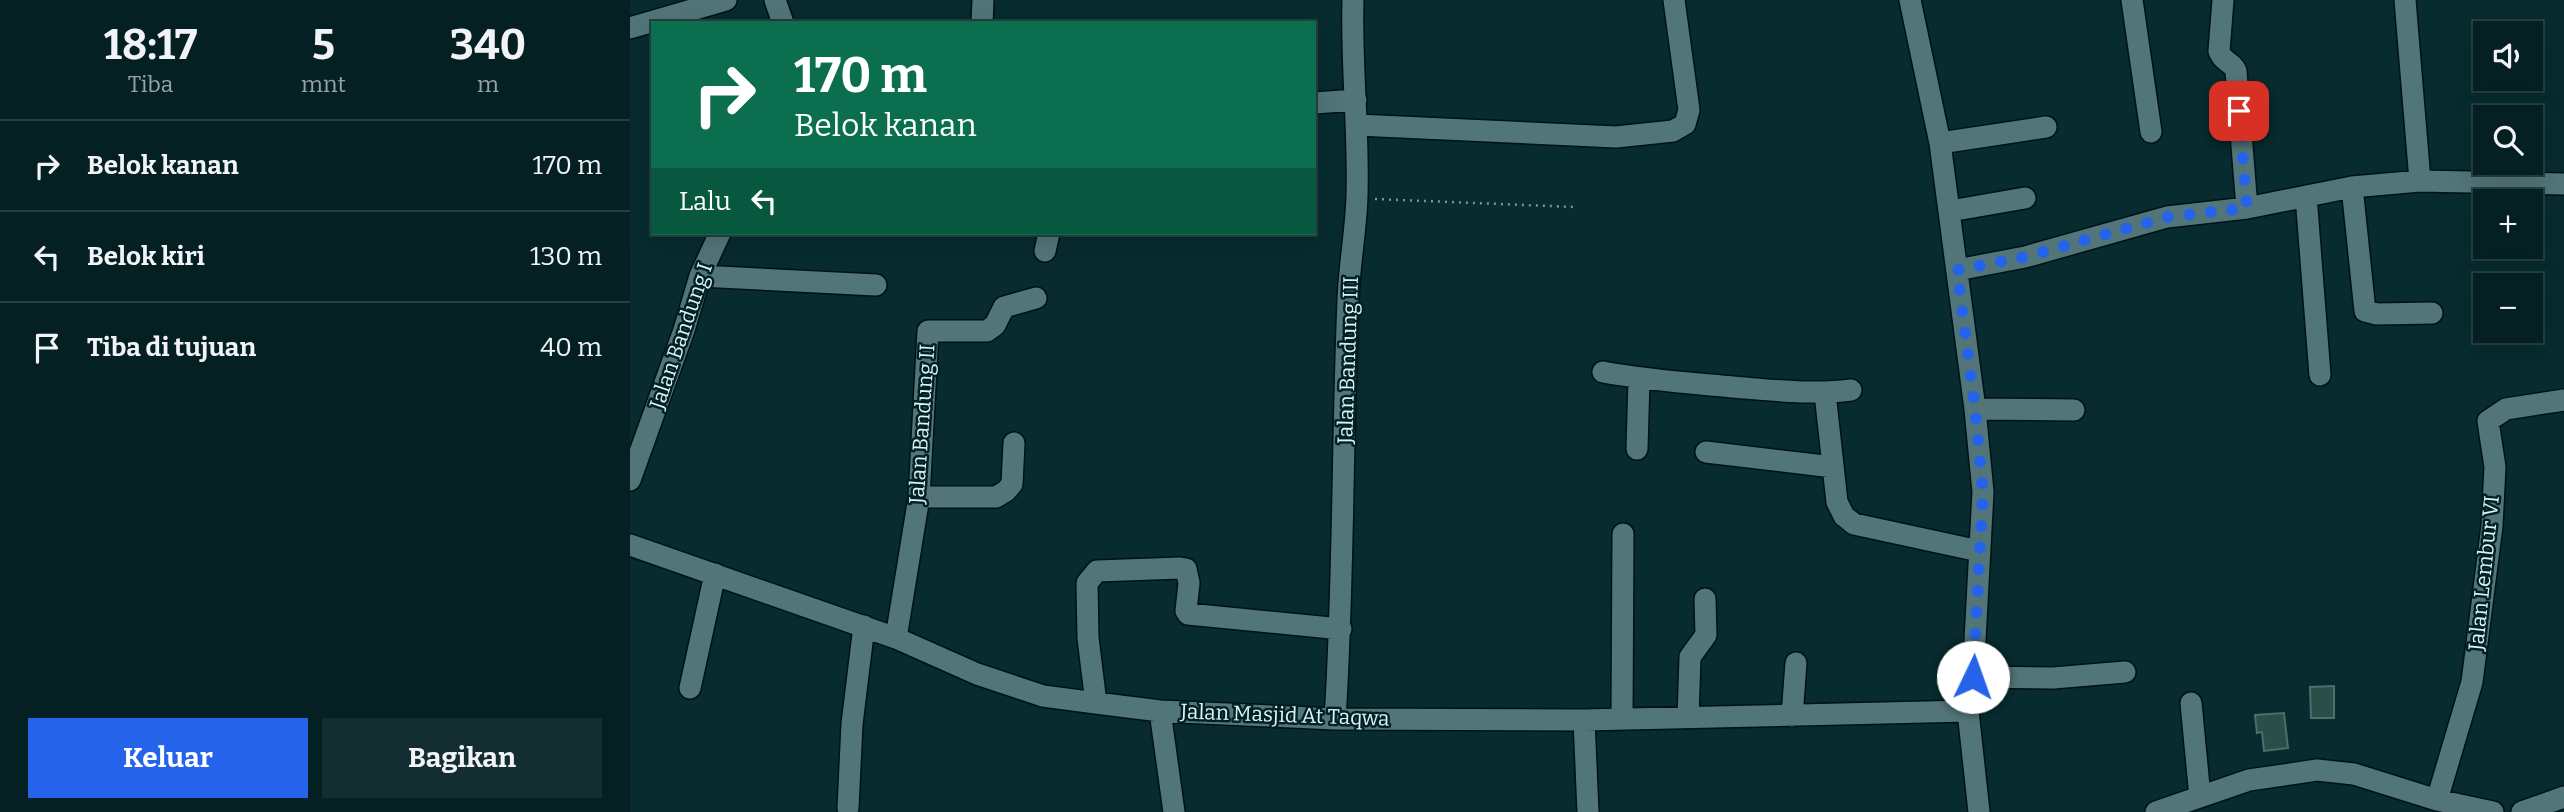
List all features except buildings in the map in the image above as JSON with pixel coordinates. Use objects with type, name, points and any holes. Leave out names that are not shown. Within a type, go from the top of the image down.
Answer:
[{"type":"street","points":[[683,18],[726,0]]},
{"type":"street","points":[[775,0],[782,21]]},
{"type":"street","points":[[982,21],[983,0]]},
{"type":"street","name":"Jalan Bandung III","points":[[1335,719],[1341,629],[1348,299],[1357,198],[1353,0]]},
{"type":"street","points":[[1357,125],[1616,137],[1673,131],[1685,124],[1689,110],[1674,0]]},
{"type":"street","points":[[1911,0],[1940,143],[1950,211],[1983,492],[1973,677],[1968,711],[1979,812]]},
{"type":"street","points":[[2132,0],[2151,132]]},
{"type":"street","points":[[2223,0],[2220,54],[2224,60],[2234,65],[2236,71],[2247,208]]},
{"type":"street","points":[[2405,0],[2420,181]]},
{"type":"street","points":[[630,28],[651,24]]},
{"type":"street","points":[[1316,103],[1356,100]]},
{"type":"street","points":[[1940,143],[2046,127]]},
{"type":"street","points":[[1957,270],[2025,257],[2167,217],[2247,208],[2352,187],[2420,181],[2564,184]]},
{"type":"street","points":[[2352,187],[2365,311],[2370,314],[2432,313]]},
{"type":"street","points":[[2306,196],[2320,375]]},
{"type":"street","points":[[1950,211],[2025,198]]},
{"type":"street","name":"Jalan Bandung I","points":[[630,480],[684,330],[700,276],[719,235]]},
{"type":"street","points":[[700,276],[876,285]]},
{"type":"street","name":"Jalan Bandung II","points":[[896,638],[919,497],[928,331],[987,331],[995,325],[1004,307],[1026,303],[1036,298]]},
{"type":"street","points":[[1603,372],[1639,379],[1825,393],[1851,390]]},
{"type":"street","points":[[1637,449],[1639,379]]},
{"type":"street","points":[[1825,393],[1837,502],[1844,516],[1854,524],[1979,551]]},
{"type":"street","name":"Jalan Lembur VI","points":[[2437,800],[2472,682],[2492,526],[2495,467],[2488,421],[2505,409],[2564,400]]},
{"type":"street","points":[[1975,409],[2074,410]]},
{"type":"street","points":[[919,497],[1001,495],[1012,484],[1014,443]]},
{"type":"street","points":[[1706,452],[1833,467]]},
{"type":"street","points":[[1622,718],[1623,534]]},
{"type":"street","name":"Jalan Masjid At Taqwa","points":[[630,545],[864,626],[977,674],[1043,696],[1096,703],[1160,710],[1335,719],[1584,720],[1968,711]]},
{"type":"street","points":[[1096,703],[1088,638],[1087,583],[1097,570],[1186,569],[1189,576],[1188,614],[1341,629]]},
{"type":"street","points":[[690,688],[715,574]]},
{"type":"street","points":[[1688,718],[1690,657],[1706,635],[1705,599]]},
{"type":"street","points":[[848,808],[852,724],[864,626]]},
{"type":"street","points":[[1792,716],[1796,663]]},
{"type":"street","points":[[1973,677],[2053,678],[2125,672]]},
{"type":"street","points":[[2191,703],[2200,797]]},
{"type":"street","points":[[1160,710],[1174,812]]},
{"type":"street","points":[[1584,720],[1588,812]]},
{"type":"street","points":[[2156,812],[2249,780],[2317,769],[2354,774],[2437,800],[2493,812]]},
{"type":"street","points":[[2533,810],[2564,797]]},
{"type":"path","points":[[1357,198],[1574,207]]},
{"type":"route","points":[[1973,677],[1983,492],[1957,270],[2025,257],[2167,217],[2247,208],[2239,111]]}]
